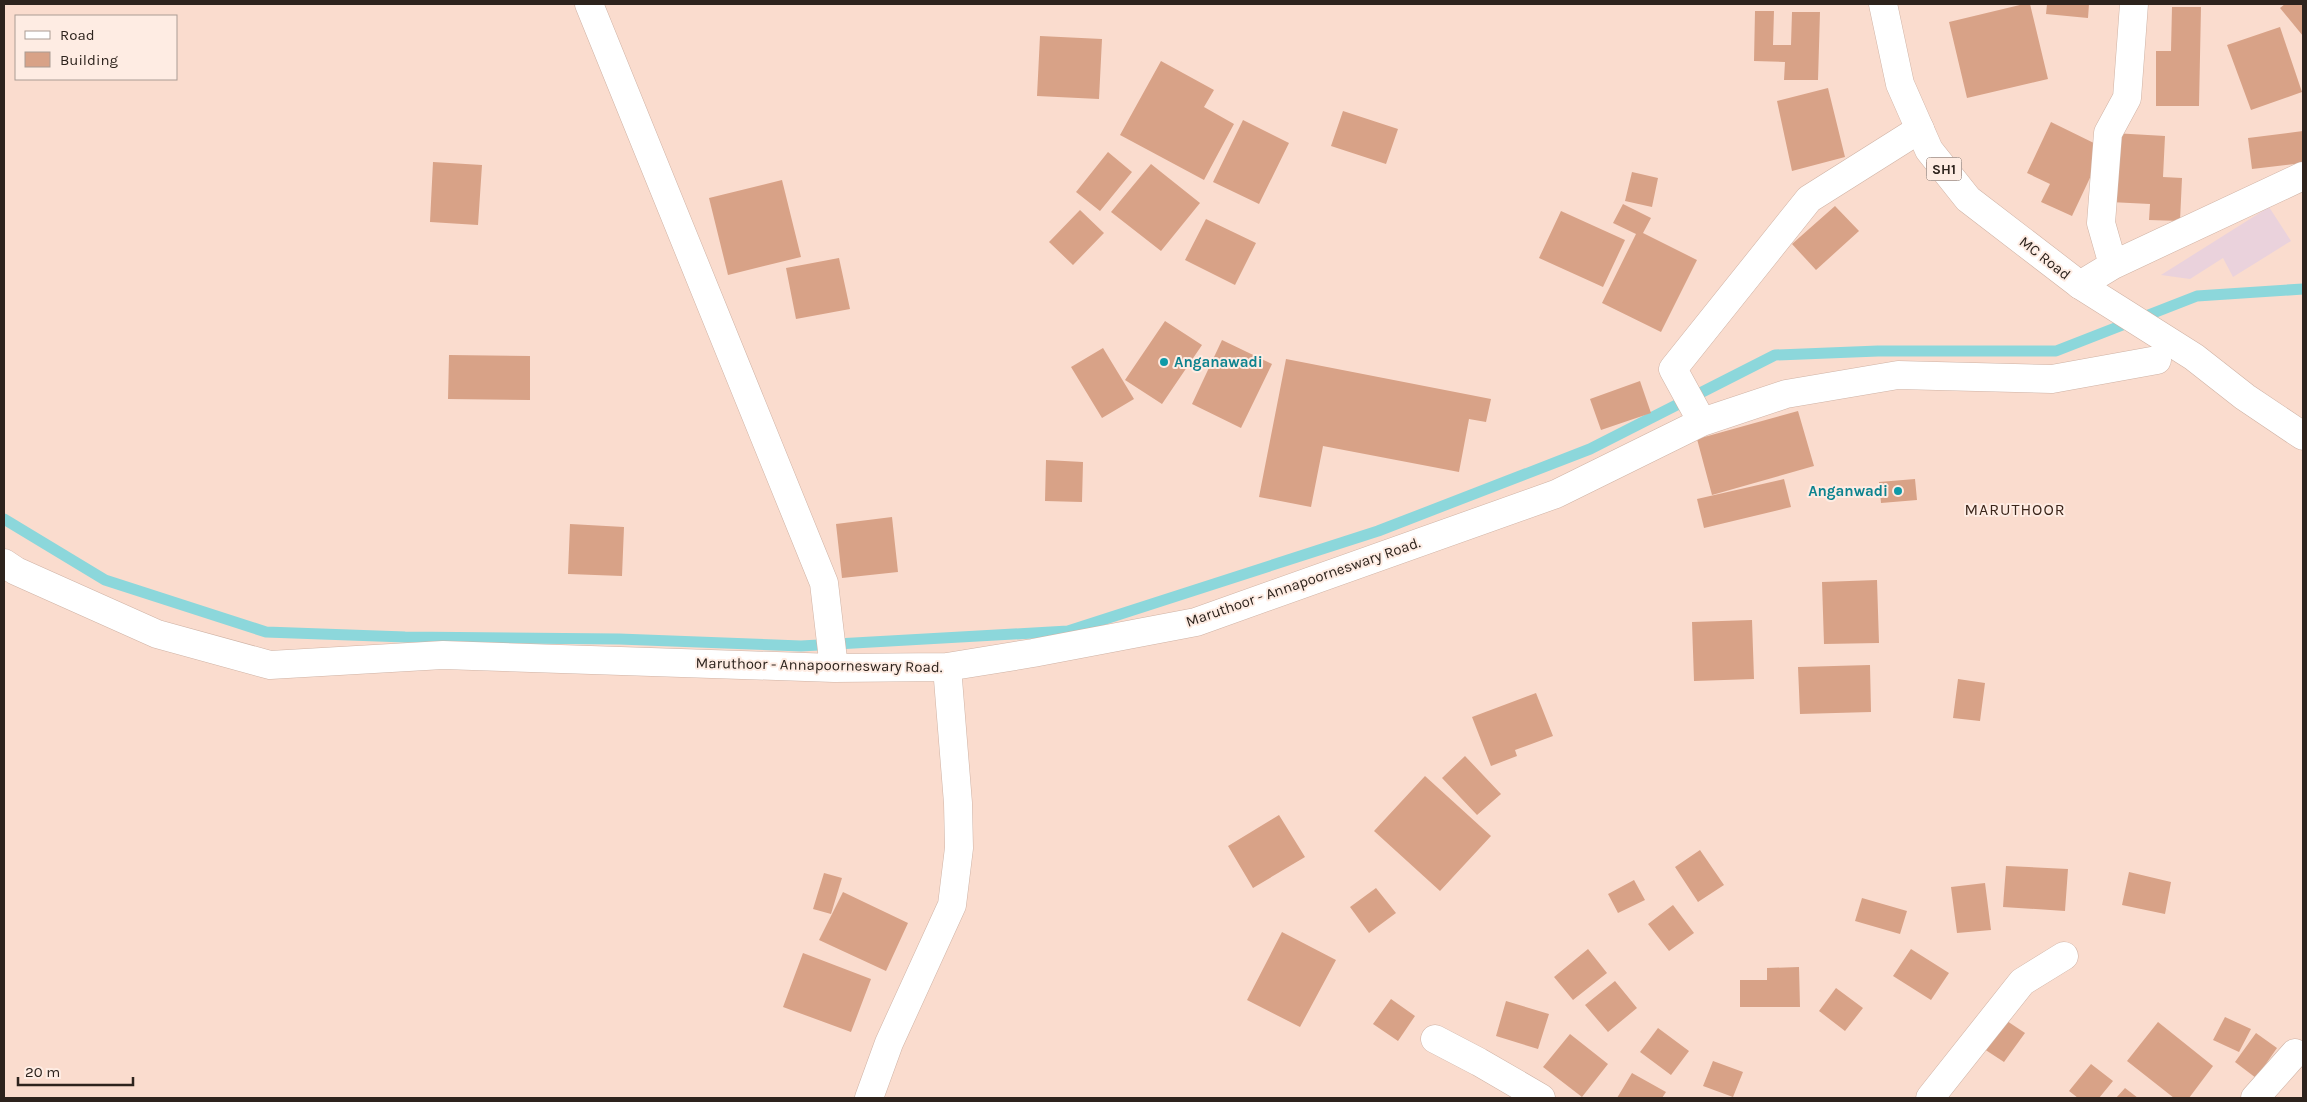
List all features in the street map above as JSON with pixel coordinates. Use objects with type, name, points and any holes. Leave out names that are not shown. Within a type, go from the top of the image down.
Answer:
[{"type":"street","points":[[589,4],[824,584],[834,668]]},
{"type":"street","name":"MC Road","points":[[1884,4],[1900,84],[1929,150],[1968,199],[2080,285],[2194,357],[2246,397],[2303,436]]},
{"type":"street","points":[[2113,265],[2101,223],[2108,133],[2127,98],[2134,4]]},
{"type":"street","points":[[1702,422],[1673,369],[1809,199],[1920,129]]},
{"type":"street","points":[[2080,285],[2113,265],[2303,176]]},
{"type":"street","name":"Maruthoor - Annapoorneswary Road.","points":[[4,563],[16,571],[157,634],[270,665],[443,655],[834,668],[947,667],[1034,653],[1196,622],[1556,494],[1702,422],[1786,394],[1898,375],[2052,379],[2157,360]]},
{"type":"street","points":[[869,1098],[889,1043],[952,905],[959,848],[958,803],[947,667]]},
{"type":"street","points":[[1930,1098],[2022,982],[2064,956]]},
{"type":"street","points":[[1435,1039],[1541,1098]]},
{"type":"street","points":[[2255,1098],[2295,1053]]},
{"type":"shaded area","points":[[2269,207],[2291,241],[2233,277],[2223,258],[2190,279],[2161,275]]},
{"type":"building","points":[[2030,4],[2048,79],[1967,98],[1949,22]]},
{"type":"building","points":[[2047,4],[2089,4],[2088,18],[2046,14]]},
{"type":"building","points":[[2285,4],[2303,4],[2303,36],[2280,8]]},
{"type":"building","points":[[2172,7],[2201,7],[2199,106],[2156,106],[2156,51],[2171,51]]},
{"type":"building","points":[[1755,11],[1774,11],[1773,45],[1791,45],[1792,12],[1820,12],[1818,80],[1784,80],[1785,62],[1754,61]]},
{"type":"building","points":[[2280,27],[2302,92],[2251,110],[2227,45]]},
{"type":"building","points":[[1040,36],[1102,39],[1099,99],[1037,96]]},
{"type":"building","points":[[1161,61],[1214,90],[1204,107],[1234,124],[1204,180],[1120,135]]},
{"type":"building","points":[[1828,88],[1845,157],[1792,171],[1777,101]]},
{"type":"building","points":[[1343,111],[1398,129],[1386,164],[1331,146]]},
{"type":"building","points":[[1243,120],[1289,143],[1259,204],[1213,182]]},
{"type":"building","points":[[2051,122],[2104,148],[2072,216],[2041,202],[2050,184],[2027,173]]},
{"type":"building","points":[[2303,131],[2303,163],[2252,169],[2248,138]]},
{"type":"building","points":[[2113,133],[2165,136],[2163,177],[2182,178],[2180,221],[2149,220],[2150,204],[2110,202]]},
{"type":"building","points":[[1108,152],[1132,172],[1100,211],[1076,192]]},
{"type":"building","points":[[433,162],[482,165],[478,225],[430,222]]},
{"type":"building","points":[[1151,164],[1200,203],[1161,251],[1111,212]]},
{"type":"building","points":[[1632,172],[1658,178],[1652,207],[1625,201]]},
{"type":"building","points":[[782,180],[801,257],[728,275],[709,198]]},
{"type":"building","points":[[1623,204],[1651,218],[1643,233],[1697,260],[1661,332],[1602,303],[1636,234],[1613,223]]},
{"type":"building","points":[[1835,206],[1859,231],[1816,270],[1792,244]]},
{"type":"building","points":[[1080,210],[1104,233],[1073,265],[1049,242]]},
{"type":"building","points":[[1561,211],[1625,240],[1603,287],[1539,258]]},
{"type":"building","points":[[1206,219],[1256,243],[1235,285],[1185,260]]},
{"type":"building","points":[[839,258],[850,309],[796,319],[786,268]]},
{"type":"building","name":"Anganawadi","points":[[1165,321],[1202,345],[1162,404],[1125,380]]},
{"type":"building","points":[[1222,340],[1272,364],[1241,428],[1192,404]]},
{"type":"building","points":[[1103,348],[1134,399],[1102,418],[1071,367]]},
{"type":"building","points":[[449,355],[530,356],[530,400],[448,399]]},
{"type":"building","points":[[1286,359],[1491,399],[1486,422],[1469,419],[1459,472],[1323,446],[1311,507],[1259,497]]},
{"type":"building","points":[[1640,381],[1651,413],[1601,430],[1590,399]]},
{"type":"building","points":[[1798,411],[1814,466],[1712,495],[1697,439]]},
{"type":"building","points":[[1046,460],[1083,462],[1082,502],[1045,501]]},
{"type":"building","points":[[1784,479],[1791,507],[1704,528],[1697,499]]},
{"type":"building","name":"Anganwadi","points":[[1915,479],[1917,500],[1881,503],[1879,482]]},
{"type":"building","points":[[892,517],[898,572],[842,578],[836,524]]},
{"type":"building","points":[[570,524],[624,527],[622,576],[568,574]]},
{"type":"building","points":[[1877,580],[1879,643],[1824,644],[1822,582]]},
{"type":"building","points":[[1752,620],[1754,679],[1694,681],[1692,622]]},
{"type":"building","points":[[1870,665],[1871,712],[1800,714],[1798,667]]},
{"type":"building","points":[[1958,679],[1985,683],[1980,721],[1953,718]]},
{"type":"building","points":[[1536,693],[1553,736],[1515,750],[1517,756],[1491,766],[1472,717]]},
{"type":"building","points":[[1465,756],[1501,794],[1477,815],[1442,778]]},
{"type":"building","points":[[1425,776],[1491,836],[1440,891],[1374,831]]},
{"type":"building","points":[[1279,815],[1305,857],[1253,888],[1228,846]]},
{"type":"building","points":[[1700,850],[1724,885],[1698,902],[1675,867]]},
{"type":"building","points":[[2006,866],[2068,869],[2065,911],[2003,907]]},
{"type":"building","points":[[2129,872],[2171,882],[2165,914],[2122,905]]},
{"type":"building","points":[[824,873],[842,878],[831,914],[813,909]]},
{"type":"building","points":[[1634,880],[1645,900],[1618,913],[1608,894]]},
{"type":"building","points":[[1985,883],[1991,930],[1957,933],[1951,887]]},
{"type":"building","points":[[1376,888],[1396,913],[1369,933],[1350,907]]},
{"type":"building","points":[[843,892],[908,923],[886,971],[819,940]]},
{"type":"building","points":[[1862,898],[1907,911],[1900,934],[1855,921]]},
{"type":"building","points":[[1673,905],[1694,933],[1669,951],[1648,924]]},
{"type":"building","points":[[1282,932],[1336,960],[1300,1027],[1247,1000]]},
{"type":"building","points":[[1588,949],[1607,973],[1573,1000],[1554,977]]},
{"type":"building","points":[[1911,949],[1949,973],[1931,1000],[1893,976]]},
{"type":"building","points":[[803,953],[871,979],[851,1032],[783,1007]]},
{"type":"building","points":[[1799,967],[1800,1007],[1740,1007],[1740,980],[1767,980],[1767,968]]},
{"type":"building","points":[[1615,981],[1637,1008],[1608,1032],[1585,1005]]},
{"type":"building","points":[[1836,988],[1863,1008],[1845,1031],[1819,1011]]},
{"type":"building","points":[[1391,999],[1415,1016],[1398,1041],[1373,1024]]},
{"type":"building","points":[[1506,1001],[1549,1014],[1538,1049],[1496,1036]]},
{"type":"building","points":[[2001,1017],[2025,1033],[2004,1062],[1981,1047]]},
{"type":"building","points":[[2225,1017],[2251,1029],[2239,1052],[2213,1040]]},
{"type":"building","points":[[2158,1022],[2213,1066],[2189,1098],[2174,1098],[2127,1061]]},
{"type":"building","points":[[1658,1028],[1689,1051],[1671,1075],[1640,1052]]},
{"type":"building","points":[[2256,1033],[2277,1048],[2256,1078],[2235,1062]]},
{"type":"building","points":[[1570,1034],[1608,1064],[1582,1097],[1543,1067]]},
{"type":"building","points":[[1713,1061],[1743,1072],[1733,1097],[1703,1086]]},
{"type":"building","points":[[2091,1064],[2113,1081],[2099,1098],[2078,1098],[2069,1091]]},
{"type":"building","points":[[1632,1073],[1666,1092],[1662,1098],[1617,1098]]},
{"type":"building","points":[[2125,1088],[2138,1098],[2116,1098]]},
{"type":"waterway","points":[[4,519],[105,580],[266,632],[405,637],[619,639],[801,646],[1068,631],[1378,531],[1590,449],[1775,355],[1878,351],[2056,351],[2197,296],[2303,289]]},
{"type":"place","name":"Anganawadi","points":[[1164,362]]},
{"type":"place","name":"Anganwadi","points":[[1898,491]]},
{"type":"district","name":"MARUTHOOR","points":[[2015,509]]}]
